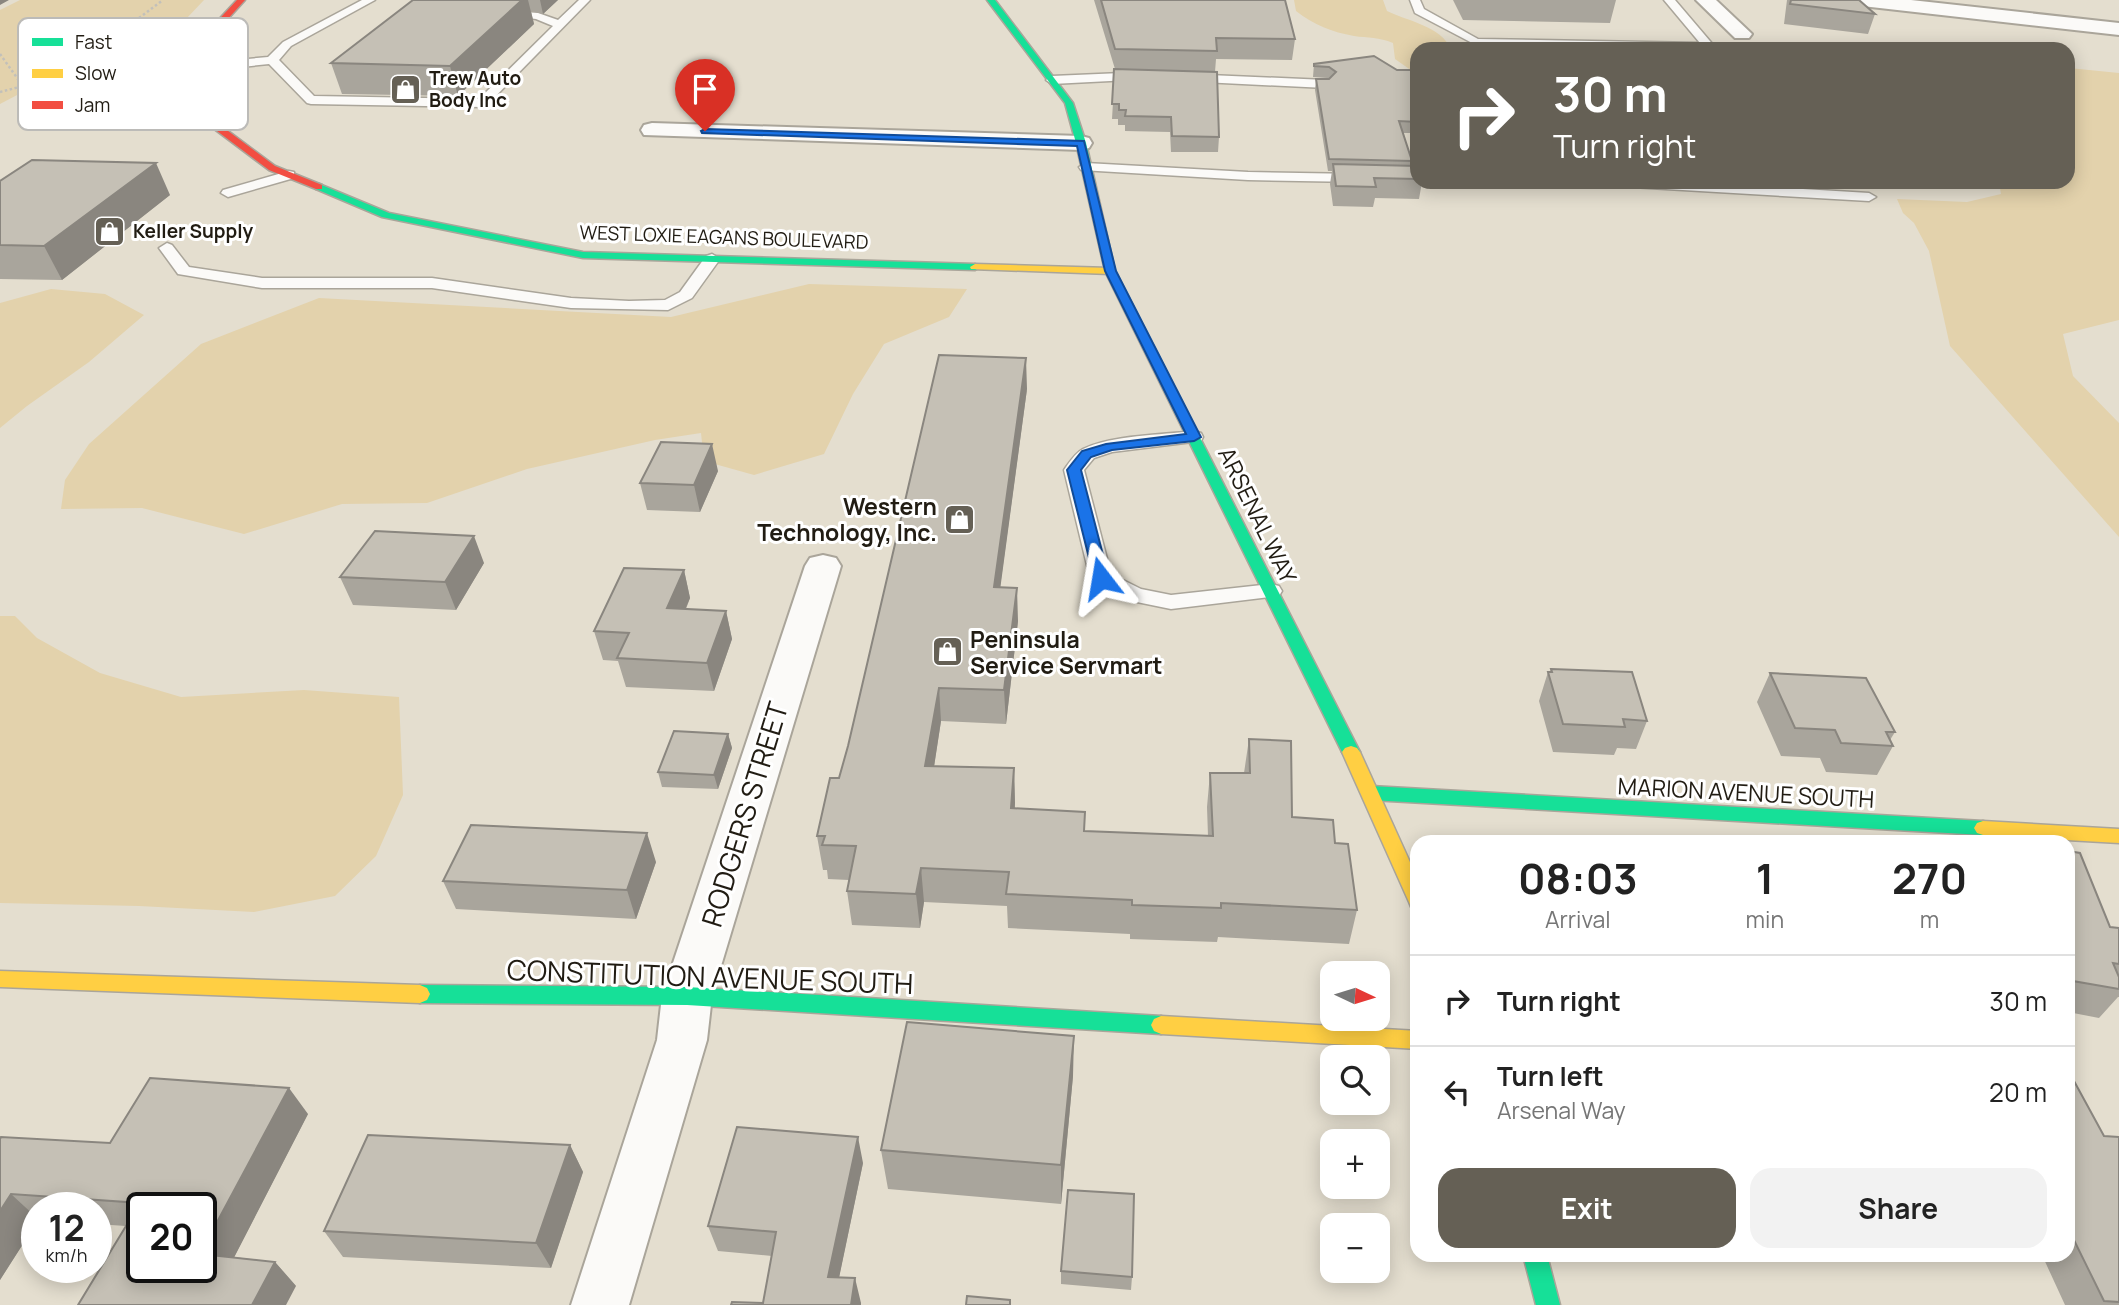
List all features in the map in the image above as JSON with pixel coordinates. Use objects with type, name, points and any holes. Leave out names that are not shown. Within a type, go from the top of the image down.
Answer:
[{"type":"main road","points":[[222,18],[241,0]]},
{"type":"main road","name":"ARSENAL WAY","points":[[991,0],[1069,103],[1081,143],[1110,271],[1371,793],[1410,883]]},
{"type":"main road","name":"WEST LOXIE EAGANS BOULEVARD","points":[[221,130],[272,168],[386,215],[583,255],[1110,271]]},
{"type":"main road","name":"MARION AVENUE SOUTH","points":[[1371,793],[2119,836]]},
{"type":"main road","name":"CONSTITUTION AVENUE SOUTH","points":[[0,979],[370,994],[687,996],[1410,1040]]},
{"type":"main road","points":[[1537,1262],[1548,1305]]},
{"type":"street","points":[[1705,0],[1742,34]]},
{"type":"street","points":[[1862,0],[2117,30]]},
{"type":"street","points":[[652,130],[1081,143]]},
{"type":"street","name":"RODGERS STREET","points":[[600,1305],[682,1040],[687,996],[823,566]]},
{"type":"lane","points":[[248,62],[272,60],[287,44],[370,0]]},
{"type":"lane","points":[[272,60],[310,100],[482,103],[585,0]]},
{"type":"lane","points":[[1415,0],[1419,11],[1474,42]]},
{"type":"lane","points":[[1669,0],[1705,42]]},
{"type":"lane","points":[[489,12],[538,16],[560,25]]},
{"type":"lane","points":[[1052,80],[1172,77],[1326,84]]},
{"type":"lane","points":[[1086,167],[1248,176],[1410,178]]},
{"type":"lane","points":[[228,193],[289,175]]},
{"type":"lane","points":[[1734,189],[1870,197]]},
{"type":"lane","points":[[167,248],[184,271],[262,283],[432,284],[571,303],[629,306],[668,304],[686,295],[712,259]]},
{"type":"lane","points":[[1194,437],[1111,447],[1087,454],[1074,470],[1101,578],[1135,595],[1171,602],[1271,591]]},
{"type":"path","points":[[140,18],[163,0]]},
{"type":"path","points":[[0,54],[18,79]]},
{"type":"path","points":[[0,92],[18,87]]},
{"type":"shaded area","points":[[20,0],[204,0],[187,18],[18,18],[18,95],[0,104],[0,10]]},
{"type":"shaded area","points":[[1294,0],[1383,0],[1387,11],[1423,25],[1447,42],[1410,42],[1410,70],[1395,59],[1393,43],[1324,27],[1296,11]]},
{"type":"shaded area","points":[[2075,69],[2119,73],[2119,320],[2063,334],[2073,376],[2119,423],[2119,537],[1950,346],[1929,251],[1914,223],[1903,213],[1897,199],[1967,202],[2001,194],[2000,189],[2075,189]]},
{"type":"shaded area","points":[[809,284],[967,289],[949,317],[884,344],[853,394],[824,454],[754,475],[704,461],[701,433],[655,440],[527,469],[427,503],[342,504],[244,534],[142,508],[61,509],[65,480],[89,444],[201,344],[319,298],[671,317]]},
{"type":"shaded area","points":[[51,289],[105,294],[144,315],[89,362],[0,428],[0,303]]},
{"type":"shaded area","points":[[0,616],[15,616],[37,638],[100,673],[181,697],[304,690],[399,697],[403,795],[376,856],[335,896],[254,912],[0,903]]},
{"type":"building","points":[[413,0],[522,0],[450,66],[331,63]]},
{"type":"building","points":[[1101,0],[1285,0],[1295,39],[1216,38],[1217,51],[1115,49]]},
{"type":"building","points":[[1791,0],[1859,0],[1875,14],[1790,4]]},
{"type":"building","points":[[1374,56],[1397,70],[1410,70],[1410,122],[1399,121],[1410,161],[1329,159],[1316,79],[1329,79],[1336,72],[1329,67],[1314,64]]},
{"type":"building","points":[[1114,69],[1217,72],[1219,137],[1172,136],[1171,117],[1125,116],[1126,110],[1119,110],[1119,104],[1112,104]]},
{"type":"building","points":[[32,160],[156,163],[44,246],[0,245],[0,181]]},
{"type":"building","points":[[1333,164],[1410,166],[1410,179],[1374,178],[1376,187],[1336,186]]},
{"type":"building","points":[[939,355],[1026,358],[994,587],[1017,588],[1004,690],[939,688],[925,766],[1014,768],[1011,808],[1085,812],[1084,831],[1213,836],[1210,773],[1250,773],[1249,739],[1291,741],[1292,817],[1333,820],[1335,843],[1348,844],[1357,910],[1221,903],[1221,908],[1132,905],[1132,900],[1006,894],[1009,872],[921,868],[916,894],[847,891],[856,846],[822,845],[825,836],[817,836],[830,778],[839,778],[848,746]]},
{"type":"building","points":[[661,442],[712,444],[694,485],[640,483]]},
{"type":"building","points":[[375,531],[474,536],[445,582],[340,577]]},
{"type":"building","points":[[624,568],[684,570],[667,608],[726,611],[707,663],[617,658],[629,633],[594,631]]},
{"type":"building","points":[[1551,669],[1632,672],[1647,721],[1623,719],[1625,727],[1563,724],[1548,672],[1552,672]]},
{"type":"building","points":[[1770,673],[1866,678],[1895,732],[1886,732],[1893,746],[1841,743],[1835,730],[1795,728]]},
{"type":"building","points":[[674,731],[728,734],[714,775],[658,772]]},
{"type":"building","points":[[471,825],[647,833],[627,890],[443,881]]},
{"type":"building","points":[[2075,852],[2080,853],[2110,927],[2119,928],[2119,964],[2113,963],[2119,977],[2119,989],[2075,981]]},
{"type":"building","points":[[907,1022],[1074,1036],[1061,1165],[881,1150]]},
{"type":"building","points":[[150,1078],[289,1088],[217,1222],[217,1192],[126,1192],[126,1202],[112,1201],[112,1192],[21,1192],[21,1195],[11,1194],[0,1211],[1,1137],[110,1143]]},
{"type":"building","points":[[2075,1083],[2104,1136],[2119,1137],[2119,1302],[2104,1301],[2075,1242]]},
{"type":"building","points":[[737,1127],[858,1137],[828,1277],[855,1278],[851,1305],[731,1305],[732,1302],[763,1303],[776,1232],[708,1226]]},
{"type":"building","points":[[368,1135],[570,1145],[536,1243],[324,1231]]},
{"type":"building","points":[[1068,1190],[1134,1194],[1132,1277],[1061,1271]]},
{"type":"building","points":[[126,1226],[126,1283],[217,1283],[217,1256],[275,1262],[252,1305],[78,1305],[91,1283],[112,1283],[112,1249]]},
{"type":"building","points":[[967,1296],[1010,1300],[1010,1305],[966,1305]]},
{"type":"traffic: fast","points":[[991,0],[1069,103],[1081,143],[1110,271],[1351,752]]},
{"type":"traffic: fast","points":[[319,187],[386,215],[583,255],[975,267]]},
{"type":"traffic: fast","points":[[1371,793],[1983,828]]},
{"type":"traffic: fast","points":[[420,994],[687,996],[1161,1025]]},
{"type":"traffic: fast","points":[[1537,1262],[1548,1305]]},
{"type":"traffic: slow","points":[[975,267],[1110,271]]},
{"type":"traffic: slow","points":[[1351,752],[1410,884]]},
{"type":"traffic: slow","points":[[1983,828],[2119,836]]},
{"type":"traffic: slow","points":[[0,979],[420,994]]},
{"type":"traffic: slow","points":[[1161,1025],[1410,1040]]},
{"type":"traffic: jam","points":[[225,18],[241,0]]},
{"type":"traffic: jam","points":[[221,130],[272,168],[319,187]]},
{"type":"place","name":"Trew Auto Body Inc","points":[[406,89]]},
{"type":"place","name":"Keller Supply","points":[[110,231]]},
{"type":"place","name":"Western Technology, Inc.","points":[[960,519]]},
{"type":"place","name":"Peninsula Service Servmart","points":[[947,652]]},
{"type":"route","points":[[705,131],[1081,143],[1110,271],[1194,437],[1111,447],[1087,454],[1074,470],[1101,578]]}]
